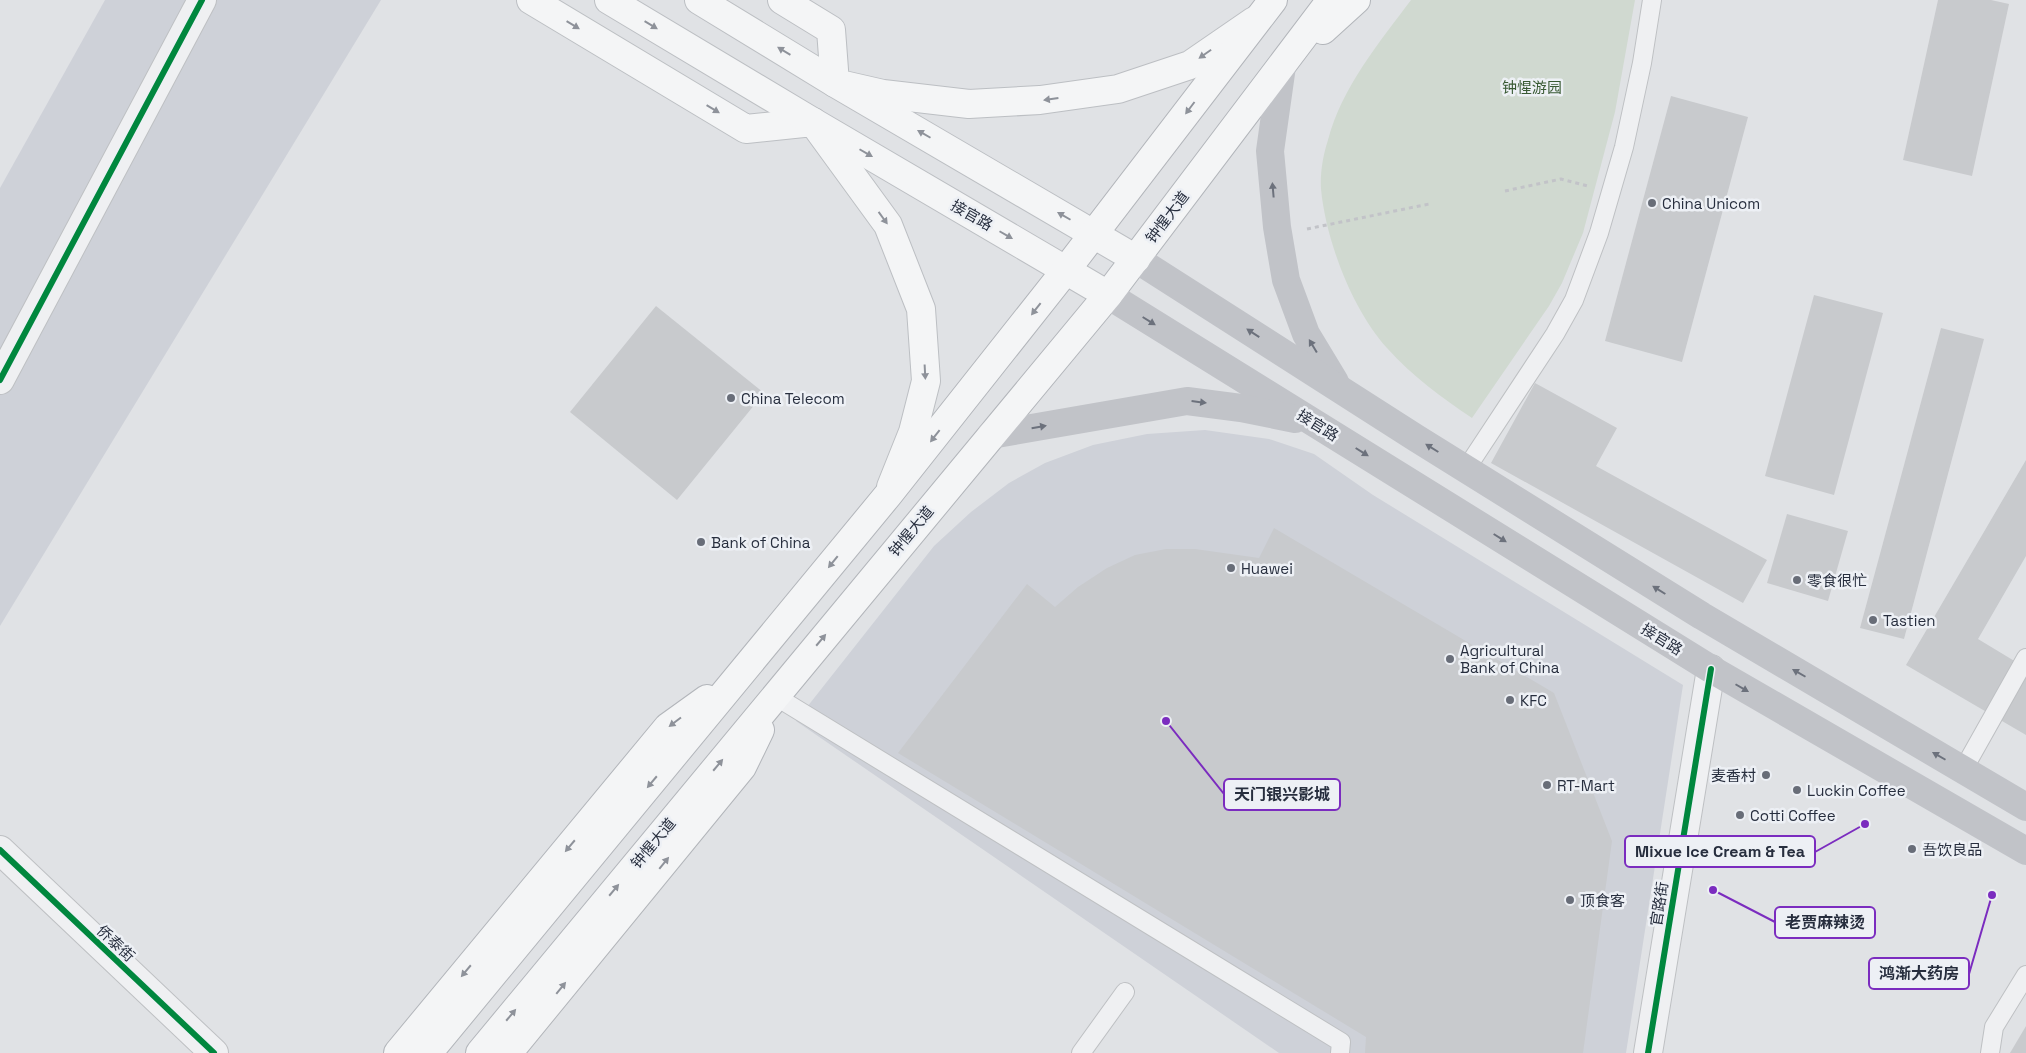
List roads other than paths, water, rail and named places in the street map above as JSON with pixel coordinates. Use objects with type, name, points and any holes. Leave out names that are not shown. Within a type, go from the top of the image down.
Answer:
[{"type":"main road","points":[[531,0],[746,129],[813,122],[888,225],[921,309],[926,381],[913,432],[888,495]]},
{"type":"main road","name":"接官路","points":[[609,0],[1108,295],[1711,670],[2026,851]]},
{"type":"main road","points":[[699,0],[835,83],[1095,234],[1702,616],[2026,807]]},
{"type":"main road","points":[[782,0],[831,30],[835,83]]},
{"type":"main road","name":"钟惺大道","points":[[480,1053],[1108,295],[1331,0]]},
{"type":"main road","points":[[1338,388],[1302,325],[1286,280],[1278,236],[1270,152],[1282,66],[1356,0]]},
{"type":"main road","points":[[835,83],[883,94],[969,104],[1040,100],[1118,89],[1190,65],[1266,6]]},
{"type":"main road","points":[[428,1053],[888,495],[1095,234],[1266,6]]},
{"type":"main road","points":[[991,435],[1187,401],[1241,408],[1316,424]]},
{"type":"main road","points":[[398,1053],[668,727],[742,672]]},
{"type":"main road","points":[[508,1053],[742,767],[775,696]]},
{"type":"street","points":[[0,380],[202,0]]},
{"type":"street","name":"官路街","points":[[1648,1053],[1711,670]]},
{"type":"street","name":"侨泰街","points":[[0,850],[214,1053]]},
{"type":"lane","points":[[1466,469],[1555,334],[1574,300],[1599,233],[1624,147],[1642,63],[1652,0]]},
{"type":"lane","points":[[1963,770],[2026,658]]},
{"type":"lane","points":[[775,696],[1341,1042],[1340,1053]]},
{"type":"lane","points":[[1990,1053],[1994,1027],[2026,975]]},
{"type":"lane","points":[[1081,1053],[1125,992]]},
{"type":"place","name":"China Unicom","points":[[1652,203]]},
{"type":"place","name":"China Telecom","points":[[731,398]]},
{"type":"place","name":"Bank of China","points":[[701,542]]},
{"type":"place","name":"Huawei","points":[[1231,568]]},
{"type":"place","name":"零食很忙","points":[[1797,580]]},
{"type":"place","name":"Tastien","points":[[1873,620]]},
{"type":"place","name":"Agricultural Bank of China","points":[[1450,659]]},
{"type":"place","name":"KFC","points":[[1510,700]]},
{"type":"place","name":"天门银兴影城","points":[[1166,721]]},
{"type":"place","name":"麦香村","points":[[1766,775]]},
{"type":"place","name":"RT-Mart","points":[[1547,785]]},
{"type":"place","name":"Luckin Coffee","points":[[1797,790]]},
{"type":"place","name":"Cotti Coffee","points":[[1740,815]]},
{"type":"place","name":"Mixue Ice Cream & Tea","points":[[1865,824]]},
{"type":"place","name":"吾饮良品","points":[[1912,849]]},
{"type":"place","name":"老贾麻辣烫","points":[[1713,890]]},
{"type":"place","name":"鸿渐大药房","points":[[1992,895]]},
{"type":"place","name":"顶食客","points":[[1570,900]]},
{"type":"park label","name":"钟惺游园","points":[[1532,87]]}]
